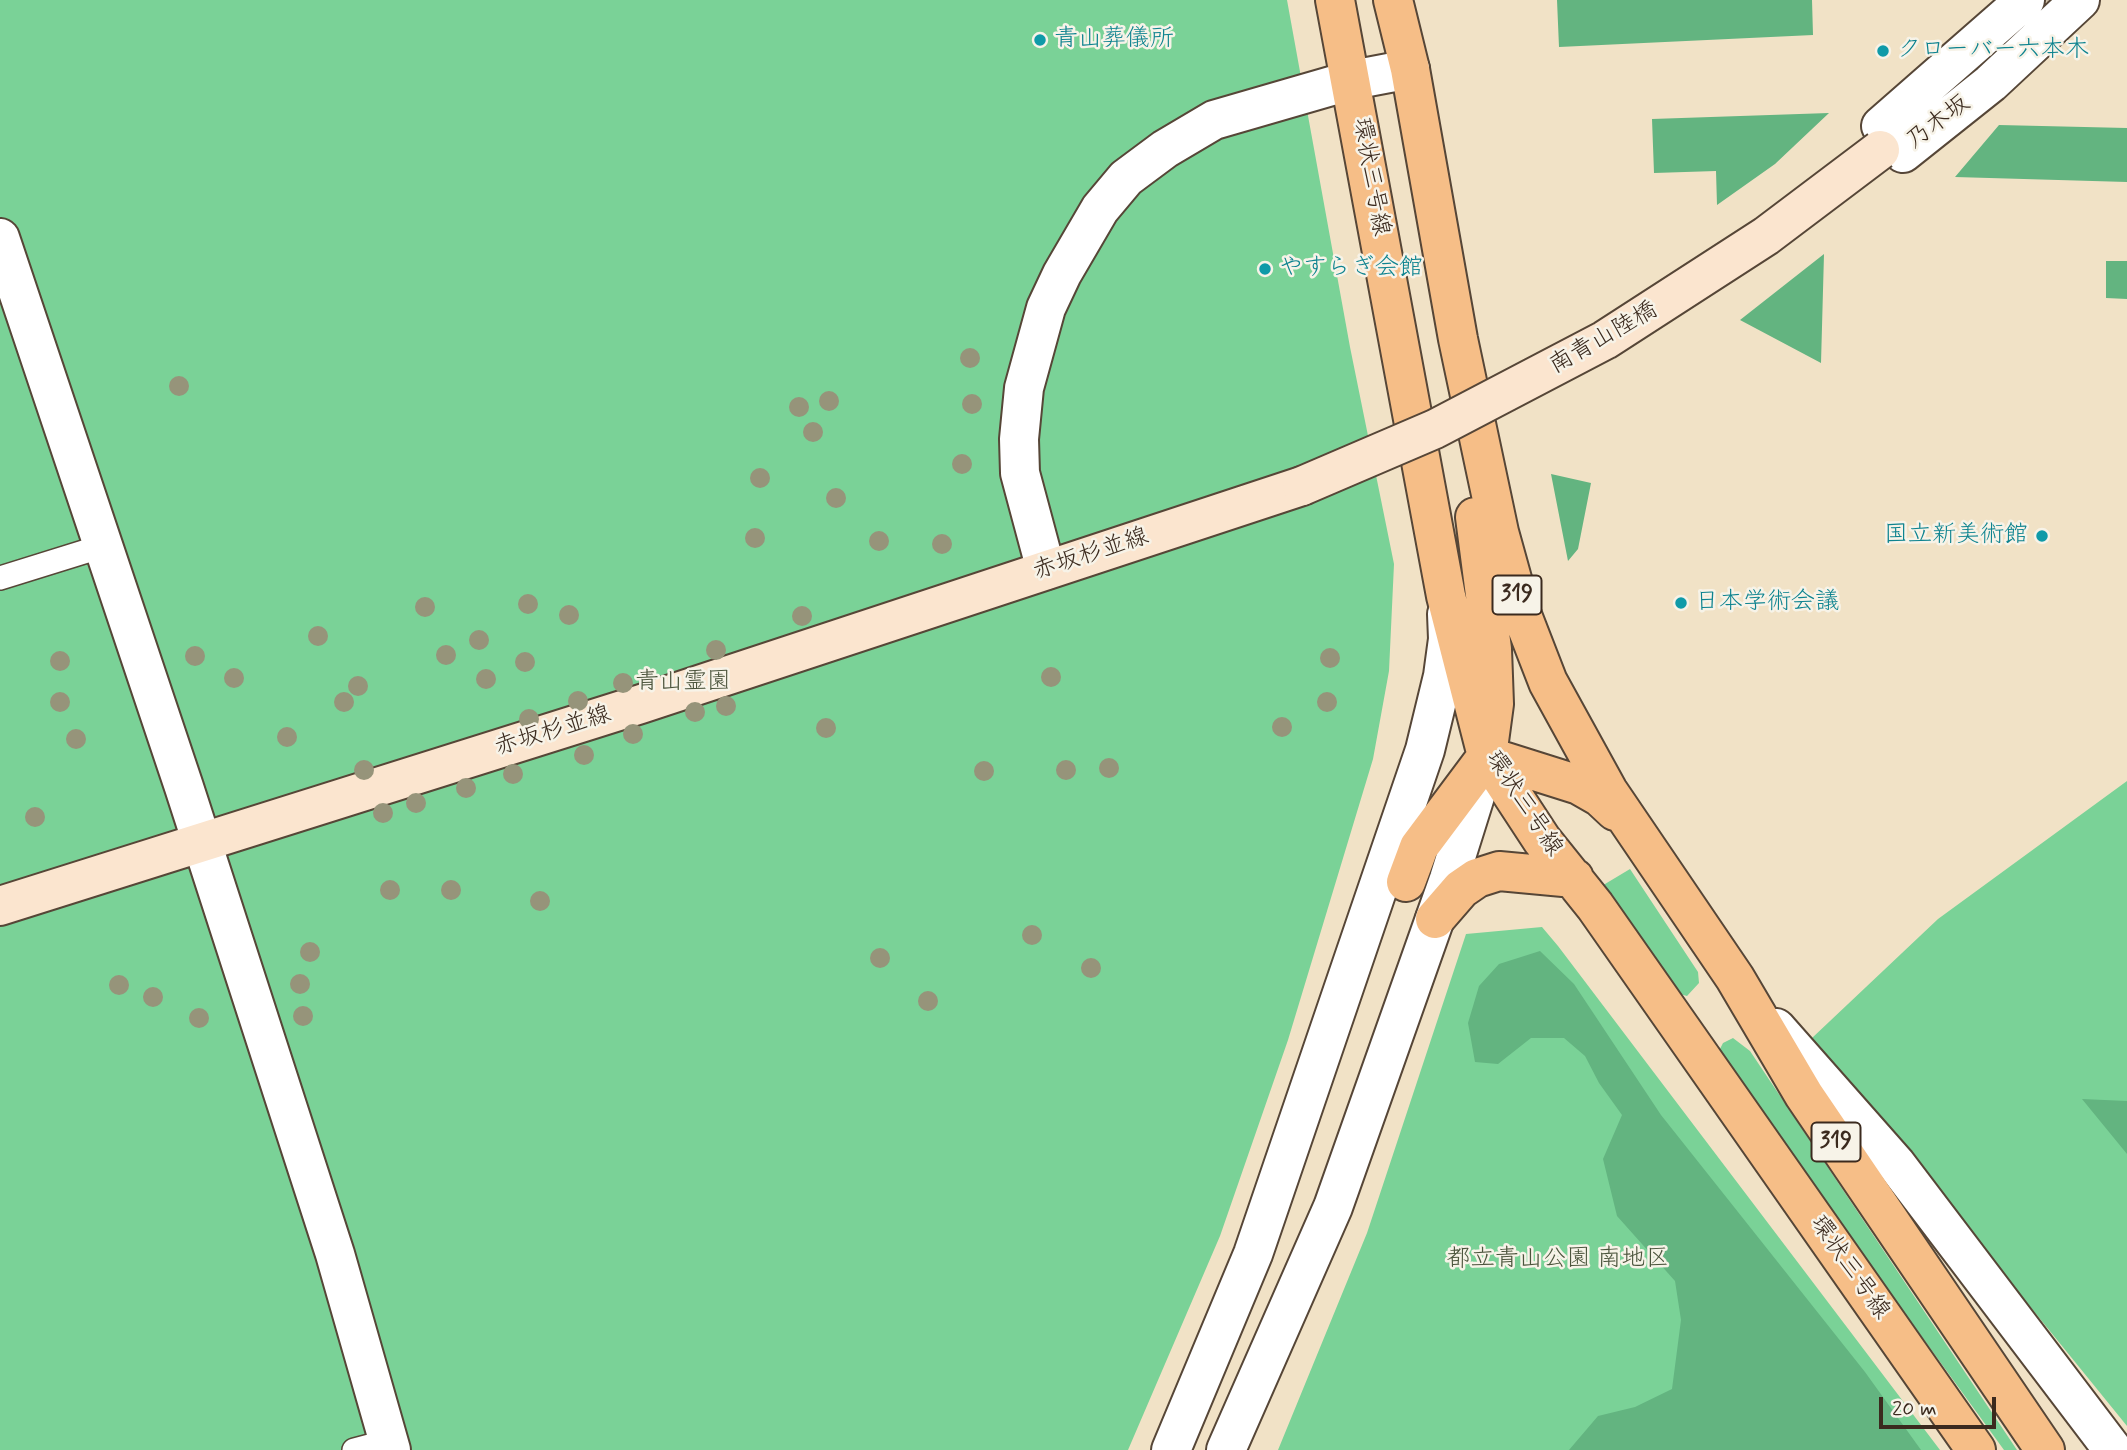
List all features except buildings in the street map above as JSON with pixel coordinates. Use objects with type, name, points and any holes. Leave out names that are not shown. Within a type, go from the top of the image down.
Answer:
[{"type":"main road","name":"環状三号線","points":[[1335,0],[1446,596],[1487,756],[1542,840],[1574,878],[1976,1450]]},
{"type":"main road","name":"319","points":[[1393,0],[1410,69],[1458,339],[1499,532],[1522,615],[1548,682],[1608,791],[1744,992],[1804,1095],[2045,1450]]},
{"type":"main road","name":"南青山陸橋","points":[[1302,485],[1435,429],[1605,340],[1766,236],[1880,149]]},
{"type":"main road","points":[[1406,882],[1419,847],[1487,756],[1494,704],[1492,649],[1454,354],[1458,339]]},
{"type":"main road","name":"赤坂杉並線","points":[[0,906],[641,704],[1302,485]]},
{"type":"main road","points":[[1487,756],[1579,785],[1600,797],[1634,830]]},
{"type":"main road","points":[[1435,919],[1461,890],[1477,878],[1499,871],[1574,878]]},
{"type":"street","name":"乃木坂","points":[[2025,0],[1881,126],[1903,153],[1991,83],[2080,0]]},
{"type":"street","points":[[1046,570],[1020,473],[1019,439],[1024,388],[1046,308],[1062,274],[1100,209],[1126,178],[1164,149],[1214,120],[1352,80],[1410,69]]},
{"type":"street","points":[[0,238],[335,1254],[378,1447]]},
{"type":"street","points":[[1288,1171],[1436,714],[1448,639],[1446,596]]},
{"type":"street","points":[[1226,1450],[1332,1207],[1435,919],[1487,756]]},
{"type":"street","points":[[1171,1450],[1288,1171],[1349,1049],[1406,882]]},
{"type":"street","points":[[1744,992],[1896,1164],[2113,1450]]},
{"type":"lane","points":[[0,578],[103,546]]},
{"type":"green space","name":"青山霊園","points":[[0,0],[1287,0],[1350,347],[1394,564],[1389,671],[1373,759],[1288,1040],[1220,1236],[1128,1450],[0,1450]]},
{"type":"green space","points":[[1557,0],[1812,0],[1813,35],[1559,47]]},
{"type":"green space","points":[[1829,113],[1775,164],[1717,205],[1716,171],[1654,173],[1652,119]]},
{"type":"green space","points":[[1999,125],[2127,128],[2127,182],[1955,177]]},
{"type":"green space","points":[[1824,254],[1821,363],[1740,320]]},
{"type":"green space","points":[[2106,261],[2127,261],[2127,299],[2106,298]]},
{"type":"green space","points":[[1551,474],[1591,483],[1578,549],[1568,561]]},
{"type":"green space","points":[[2127,781],[2127,1426],[1812,1038],[1938,919]]},
{"type":"green space","points":[[1630,869],[1698,972],[1699,983],[1687,996],[1676,993],[1600,887]]},
{"type":"green space","name":"都立青山公園 南地区","points":[[1542,927],[1940,1450],[1278,1450],[1367,1233],[1466,934]]},
{"type":"green space","points":[[1540,951],[1574,984],[1661,1115],[1865,1372],[1921,1450],[1569,1450],[1598,1416],[1635,1407],[1672,1389],[1681,1320],[1675,1281],[1617,1216],[1603,1159],[1622,1115],[1599,1083],[1585,1056],[1564,1038],[1531,1038],[1498,1064],[1475,1062],[1468,1023],[1479,986],[1499,964]]},
{"type":"green space","points":[[1733,1038],[1750,1051],[2017,1450],[2004,1450],[1721,1060],[1719,1051],[1723,1043]]},
{"type":"green space","points":[[2082,1099],[2127,1101],[2127,1154]]},
{"type":"tunnel","points":[[1920,117],[2052,0]]},
{"type":"place","name":"青山葬儀所","points":[[1040,40]]},
{"type":"place","name":"クローバー六本木","points":[[1883,51]]},
{"type":"place","name":"やすらぎ会館","points":[[1265,269]]},
{"type":"place","name":"国立新美術館","points":[[2042,536]]},
{"type":"place","name":"日本学術会議","points":[[1681,603]]}]
